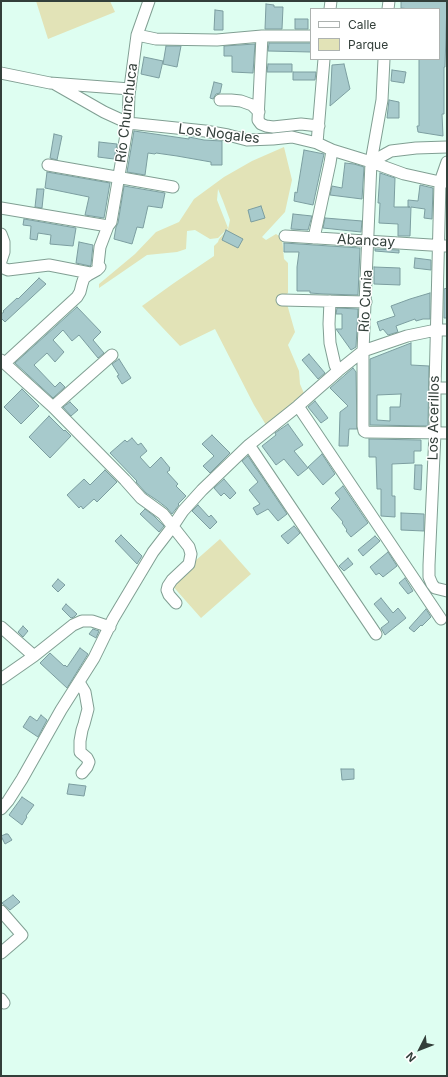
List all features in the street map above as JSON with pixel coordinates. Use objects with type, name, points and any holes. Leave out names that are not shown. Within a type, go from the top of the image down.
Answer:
[{"type":"street","name":"Río Chunchuca","points":[[90,273],[100,267],[98,265],[100,247],[111,222],[128,123],[130,89],[137,35],[149,1]]},
{"type":"street","points":[[137,35],[156,39],[216,40],[262,36],[310,36]]},
{"type":"street","points":[[262,36],[258,120],[261,124],[273,127],[301,124],[318,126]]},
{"type":"street","points":[[317,143],[324,60]]},
{"type":"street","name":"Río Cunia","points":[[384,60],[382,100],[372,162],[363,351],[363,426],[364,431],[366,432],[435,433]]},
{"type":"street","points":[[1,73],[55,84],[130,89]]},
{"type":"street","name":"Los Nogales","points":[[55,84],[104,112],[128,123],[205,131],[247,140],[273,140],[292,137],[317,143],[332,150],[372,162],[404,174],[444,182]]},
{"type":"street","points":[[220,100],[242,101],[252,105],[258,112]]},
{"type":"street","points":[[372,162],[391,151],[447,146]]},
{"type":"street","points":[[314,238],[332,150]]},
{"type":"street","name":"Los Acerillos","points":[[447,162],[444,182],[442,330],[435,388],[435,433],[429,565],[429,578],[432,584],[435,588],[447,591]]},
{"type":"street","points":[[48,165],[173,187]]},
{"type":"street","points":[[1,208],[108,226]]},
{"type":"street","points":[[1,234],[4,242],[4,252],[1,261]]},
{"type":"street","name":"Abancay","points":[[285,236],[443,246]]},
{"type":"street","points":[[1,267],[8,270],[49,265],[90,273]]},
{"type":"street","points":[[90,273],[82,281],[79,295],[3,362],[53,407],[141,498],[163,514],[189,547],[191,554],[189,564],[172,580],[168,586],[169,595],[176,603]]},
{"type":"street","points":[[282,300],[366,302]]},
{"type":"street","points":[[330,301],[330,343],[335,365],[338,371]]},
{"type":"street","points":[[1,809],[22,779],[61,710],[94,658],[152,552],[183,511],[202,490],[250,445],[363,351],[407,336],[442,330]]},
{"type":"street","points":[[53,407],[112,356]]},
{"type":"street","points":[[435,388],[447,388]]},
{"type":"street","points":[[298,406],[440,619]]},
{"type":"street","points":[[435,433],[447,433]]},
{"type":"street","points":[[250,445],[376,634]]},
{"type":"street","points":[[1,679],[34,656],[73,625],[92,621],[110,627]]},
{"type":"street","points":[[1,627],[34,656]]},
{"type":"street","points":[[79,682],[85,692],[88,709],[82,730],[80,752],[89,762],[82,773]]},
{"type":"street","points":[[1,911],[22,935],[1,953]]},
{"type":"green space","points":[[36,1],[110,1],[115,12],[48,39]]},
{"type":"green space","points":[[284,147],[292,180],[285,212],[262,237],[266,240],[276,234],[282,238],[284,259],[288,263],[288,293],[280,300],[287,304],[295,332],[288,345],[299,371],[300,384],[306,398],[269,430],[254,405],[215,329],[180,346],[142,306],[214,256],[214,246],[228,229],[230,220],[218,189],[217,200],[228,228],[218,238],[210,239],[195,230],[187,231],[186,249],[177,252],[147,255],[99,288],[99,284],[135,254],[156,232],[179,222],[194,199],[224,177],[252,161]]},
{"type":"green space","points":[[220,539],[251,574],[201,618],[170,583]]},
{"type":"building","points":[[401,1],[447,1],[444,67],[444,114],[442,114],[443,136],[418,132],[417,126],[419,126],[419,60],[440,60],[440,8],[401,8]]},
{"type":"building","points":[[266,4],[274,5],[274,7],[283,7],[282,29],[265,29]]},
{"type":"building","points":[[215,10],[223,11],[223,30],[214,30]]},
{"type":"building","points":[[295,19],[308,19],[308,29],[295,29]]},
{"type":"building","points":[[269,43],[310,43],[310,52],[268,51]]},
{"type":"building","points":[[255,44],[253,73],[232,72],[232,56],[224,56],[224,46]]},
{"type":"building","points":[[166,46],[181,46],[177,67],[163,64]]},
{"type":"building","points":[[144,57],[163,61],[159,78],[141,74]]},
{"type":"building","points":[[268,64],[292,64],[292,72],[267,72]]},
{"type":"building","points":[[344,64],[350,89],[330,106],[332,65]]},
{"type":"building","points":[[392,70],[406,72],[404,83],[391,81]]},
{"type":"building","points":[[293,72],[316,72],[315,80],[293,80]]},
{"type":"building","points":[[214,82],[222,84],[220,93],[216,94],[213,99],[210,98]]},
{"type":"building","points":[[389,100],[399,102],[399,118],[387,118]]},
{"type":"building","points":[[134,131],[189,139],[189,137],[222,141],[222,165],[211,165],[211,162],[148,153],[145,175],[127,172]]},
{"type":"building","points":[[54,134],[62,136],[57,160],[50,158]]},
{"type":"building","points":[[99,142],[117,144],[114,159],[98,157]]},
{"type":"building","points":[[304,150],[324,154],[313,205],[294,201],[295,192],[297,193]]},
{"type":"building","points":[[345,163],[364,167],[362,199],[330,195],[332,186],[342,188]]},
{"type":"building","points":[[47,172],[110,183],[104,218],[85,215],[89,197],[45,188]]},
{"type":"building","points":[[380,173],[395,178],[394,207],[408,207],[408,200],[418,201],[420,185],[433,188],[432,219],[424,218],[425,209],[411,207],[410,236],[398,236],[398,224],[379,223],[380,203],[378,203]]},
{"type":"building","points":[[124,186],[165,193],[162,208],[148,206],[143,228],[137,227],[132,244],[114,239]]},
{"type":"building","points":[[37,189],[44,189],[42,208],[35,207]]},
{"type":"building","points":[[261,206],[265,218],[251,222],[248,210]]},
{"type":"building","points":[[293,214],[312,216],[308,230],[291,229]]},
{"type":"building","points":[[325,218],[362,221],[361,232],[323,228]]},
{"type":"building","points":[[24,219],[76,228],[73,246],[50,244],[51,235],[38,233],[37,240],[30,239],[31,226],[23,225]]},
{"type":"building","points":[[226,230],[243,239],[238,248],[222,240]]},
{"type":"building","points":[[79,242],[93,245],[90,266],[76,263]]},
{"type":"building","points":[[284,243],[360,248],[358,295],[324,294],[310,293],[310,291],[297,291],[297,267],[299,252],[284,252]]},
{"type":"building","points":[[375,249],[399,250],[399,253],[375,251]]},
{"type":"building","points":[[415,258],[431,260],[431,270],[414,268]]},
{"type":"building","points":[[374,267],[400,268],[400,285],[374,284]]},
{"type":"building","points":[[39,278],[46,284],[5,322],[1,318],[1,314],[4,312],[3,311],[17,298],[18,299]]},
{"type":"building","points":[[447,288],[447,318],[444,318],[444,289]]},
{"type":"building","points":[[430,293],[430,319],[416,321],[415,319],[396,326],[398,332],[388,335],[383,329],[380,331],[377,322],[395,316],[391,306]]},
{"type":"building","points":[[77,307],[101,332],[93,340],[104,353],[98,358],[79,335],[72,341],[63,330],[53,340],[64,352],[55,362],[47,353],[34,365],[55,387],[60,382],[65,387],[53,398],[15,363]]},
{"type":"building","points":[[337,308],[358,309],[356,347],[351,350],[336,329],[342,329],[342,314],[336,314]]},
{"type":"building","points":[[411,343],[411,365],[429,366],[428,426],[370,425],[370,359]],"holes":[[[401,394],[400,407],[390,407],[390,421],[377,420],[377,395]]]},
{"type":"building","points":[[309,354],[325,373],[318,379],[302,360]]},
{"type":"building","points":[[119,359],[131,378],[122,384],[117,376],[119,375],[112,364]]},
{"type":"building","points":[[353,368],[356,372],[357,429],[349,429],[348,446],[339,446],[340,412],[348,406],[330,388]]},
{"type":"building","points":[[22,389],[39,406],[21,424],[4,407]]},
{"type":"building","points":[[315,401],[328,418],[321,423],[308,407]]},
{"type":"building","points":[[70,402],[78,410],[71,416],[63,407]]},
{"type":"building","points":[[49,416],[71,436],[50,458],[29,437]]},
{"type":"building","points":[[288,424],[303,445],[294,451],[308,468],[298,476],[284,459],[276,465],[262,446],[276,435],[275,433]]},
{"type":"building","points":[[212,435],[230,453],[210,473],[203,466],[214,456],[202,444]]},
{"type":"building","points":[[132,438],[138,445],[141,443],[147,451],[140,457],[150,468],[161,457],[170,468],[167,472],[178,484],[176,486],[186,496],[178,504],[179,505],[172,514],[167,508],[146,493],[136,482],[137,481],[110,453],[125,440],[127,442]]},
{"type":"building","points":[[369,439],[421,440],[421,451],[414,451],[414,463],[392,464],[392,496],[395,496],[395,517],[381,516],[381,489],[377,489],[376,457],[369,457]]},
{"type":"building","points":[[322,454],[335,474],[323,485],[308,467]]},
{"type":"building","points":[[248,456],[287,514],[278,521],[268,509],[257,515],[253,508],[260,504],[249,490],[258,482],[242,461]]},
{"type":"building","points":[[415,465],[422,465],[421,490],[414,489]]},
{"type":"building","points":[[105,470],[117,482],[97,502],[94,499],[83,509],[81,506],[79,508],[67,495],[84,479],[90,485]]},
{"type":"building","points":[[224,479],[236,493],[230,499],[224,493],[221,496],[214,488]]},
{"type":"building","points":[[343,486],[368,523],[351,537],[346,531],[347,530],[342,523],[343,522],[331,508],[340,499],[335,493]]},
{"type":"building","points":[[198,505],[209,517],[211,515],[217,522],[210,529],[192,511]]},
{"type":"building","points":[[145,509],[164,526],[159,532],[140,514]]},
{"type":"building","points":[[401,513],[424,514],[424,531],[401,530]]},
{"type":"building","points":[[294,526],[300,533],[288,544],[281,536]]},
{"type":"building","points":[[121,535],[142,556],[137,564],[115,541]]},
{"type":"building","points":[[375,536],[380,541],[363,556],[358,550]]},
{"type":"building","points":[[388,552],[397,566],[383,577],[379,573],[376,575],[370,567]]},
{"type":"building","points":[[348,558],[353,564],[344,571],[339,566]]},
{"type":"building","points":[[405,578],[413,591],[408,594],[399,583]]},
{"type":"building","points":[[58,579],[65,585],[58,592],[52,586]]},
{"type":"building","points":[[381,598],[393,613],[398,608],[406,618],[385,635],[381,628],[389,622],[374,604]]},
{"type":"building","points":[[66,604],[77,614],[74,617],[71,618],[62,609]]},
{"type":"building","points":[[426,609],[431,617],[414,632],[409,628]]},
{"type":"building","points":[[23,626],[28,631],[23,637],[18,632]]},
{"type":"building","points":[[93,629],[99,631],[96,638],[89,634]]},
{"type":"building","points":[[80,648],[88,654],[67,688],[40,663],[50,653],[67,667]]},
{"type":"building","points":[[41,715],[47,720],[38,737],[23,727],[30,716],[37,721]]},
{"type":"building","points":[[341,769],[354,769],[354,779],[342,780]]},
{"type":"building","points":[[69,784],[86,786],[84,796],[67,794]]},
{"type":"building","points":[[22,797],[34,805],[26,816],[27,817],[22,825],[9,815]]},
{"type":"building","points":[[8,834],[12,840],[5,844],[1,836]]},
{"type":"building","points":[[13,895],[20,902],[10,910],[2,903]]}]
